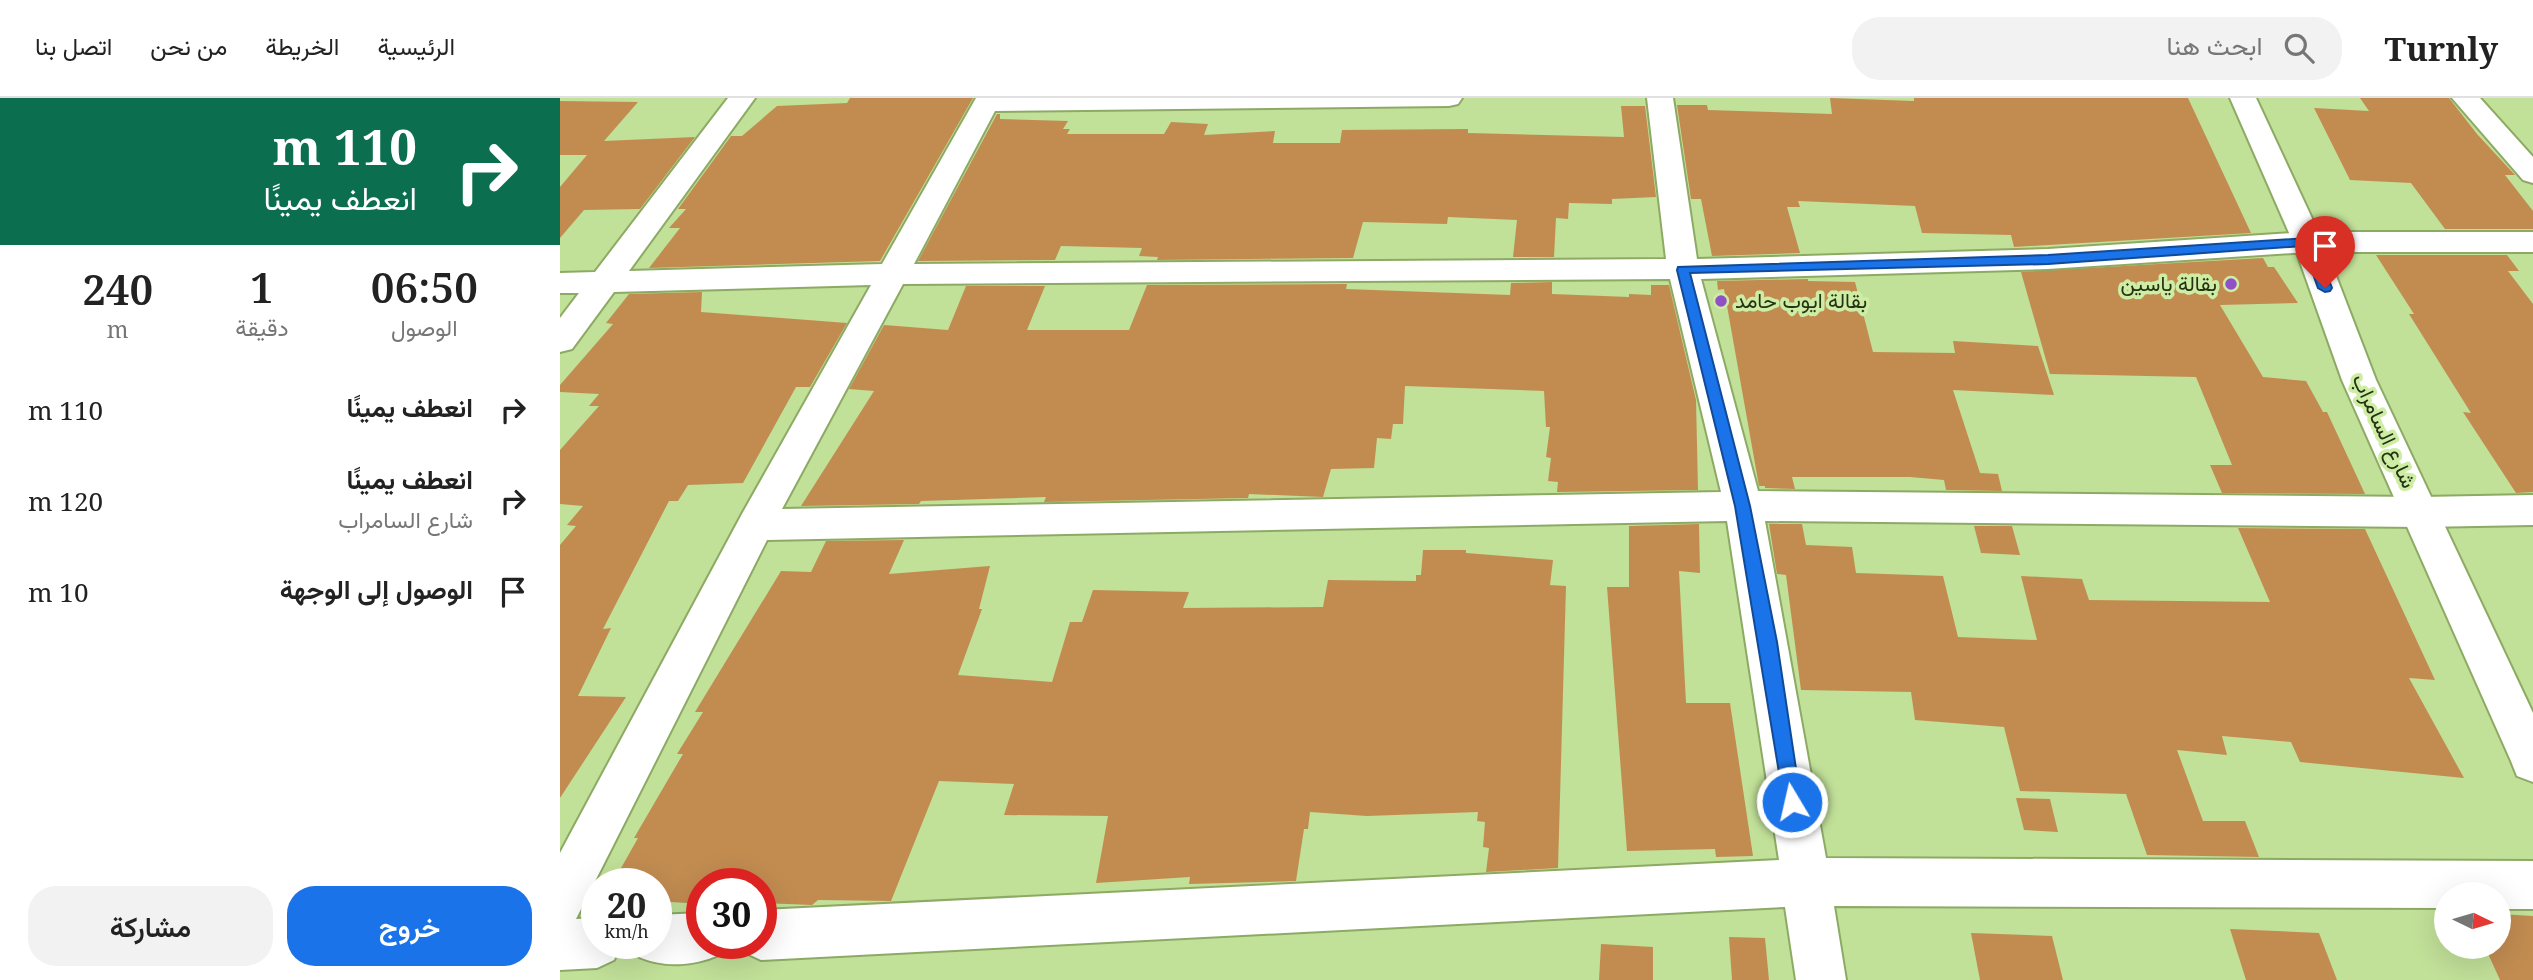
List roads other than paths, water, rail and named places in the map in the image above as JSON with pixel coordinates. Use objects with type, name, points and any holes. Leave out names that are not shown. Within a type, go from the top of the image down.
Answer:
[{"type":"street","points":[[560,341],[742,98]]},
{"type":"street","points":[[560,902],[755,525],[987,101],[1449,98]]},
{"type":"street","points":[[1660,98],[1683,270],[1743,506],[1768,642],[1821,980]]},
{"type":"street","name":"شارع السامراب","points":[[2243,98],[2308,242],[2359,380],[2533,761]]},
{"type":"street","points":[[2465,98],[2533,173]]},
{"type":"street","points":[[560,283],[893,274],[1683,270],[2048,260],[2308,242],[2533,242]]},
{"type":"street","points":[[755,525],[1743,506],[2421,512],[2533,510]]},
{"type":"street","points":[[777,934],[1804,882],[2533,885]]},
{"type":"street","points":[[560,945],[581,944]]},
{"type":"place","name":"بقالة ياسين","points":[[2231,284]]},
{"type":"place","name":"بقالة ايوب حامد","points":[[1721,301]]}]
